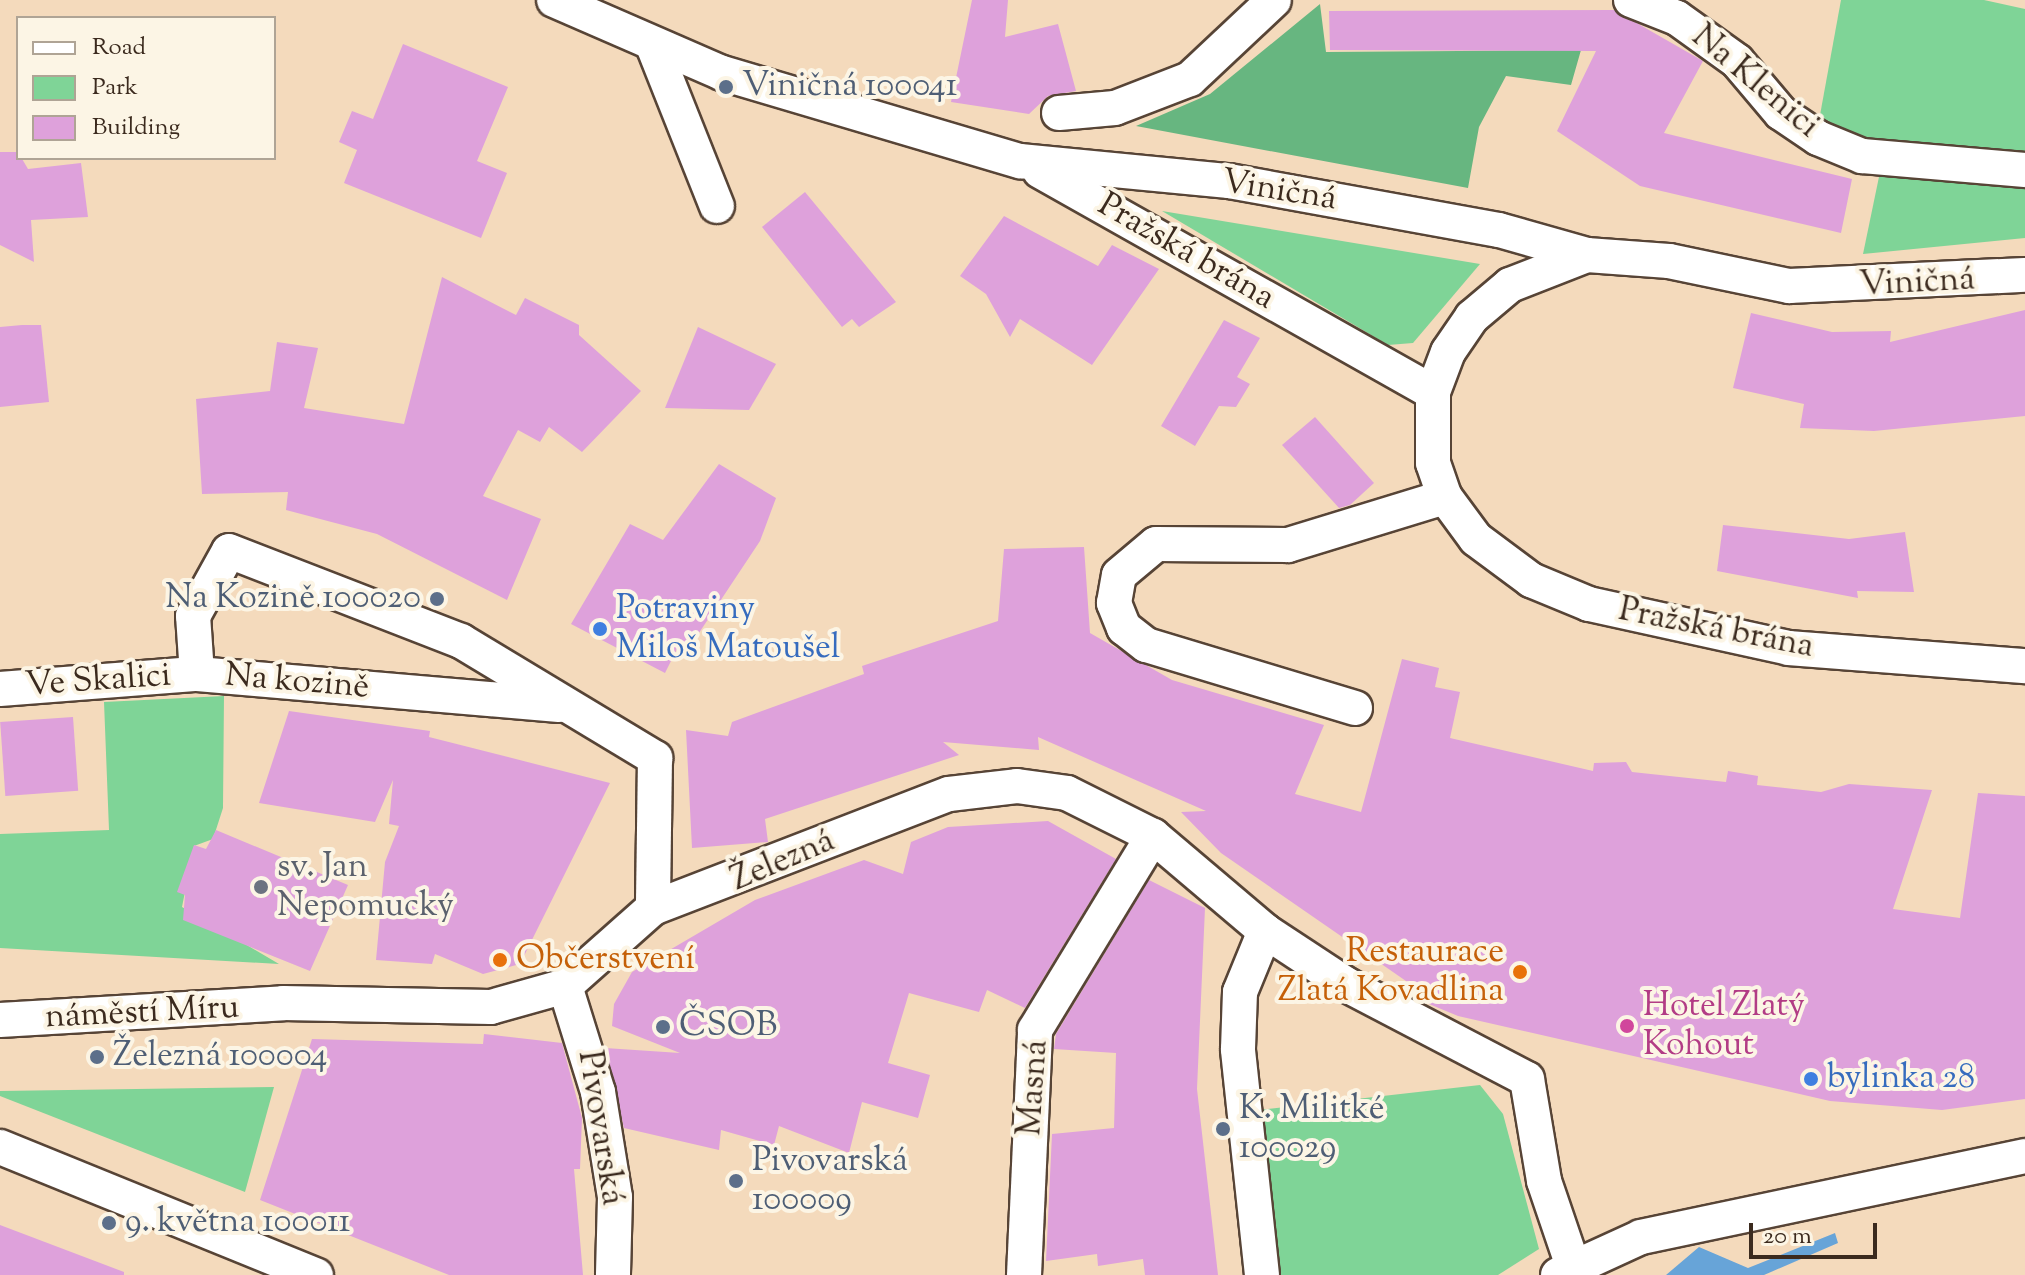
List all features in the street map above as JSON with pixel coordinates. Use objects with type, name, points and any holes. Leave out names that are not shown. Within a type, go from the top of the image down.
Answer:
[{"type":"street","name":"Viničná","points":[[554,0],[654,48],[1020,161],[1229,181],[1499,230],[1587,255],[1669,261],[1789,286],[2025,275]]},
{"type":"street","points":[[1059,113],[1115,108],[1190,79],[1274,0]]},
{"type":"street","name":"Na Klenici","points":[[1631,0],[1677,18],[1737,61],[1781,113],[1818,138],[1862,156],[2025,170]]},
{"type":"street","points":[[654,48],[717,206]]},
{"type":"street","name":"Pražská brána","points":[[1020,161],[1433,392]]},
{"type":"street","name":"Pražská brána","points":[[1587,255],[1510,285],[1472,317],[1448,352],[1433,392],[1429,428],[1445,497],[1476,539],[1531,580],[1589,604],[1789,648],[2025,666]]},
{"type":"street","points":[[1355,708],[1146,645],[1124,628],[1114,603],[1119,575],[1156,544],[1288,545],[1445,497]]},
{"type":"street","name":"Na kozině","points":[[559,705],[197,674],[193,616],[229,551],[461,641],[559,705],[655,758],[653,908]]},
{"type":"street","name":"Ve Skalici","points":[[0,689],[197,674]]},
{"type":"street","name":"Železná","points":[[283,1003],[491,1007],[565,986],[653,908],[949,794],[1017,786],[1067,793],[1153,836],[1265,931],[1347,985],[1527,1079],[1544,1181],[1569,1272]]},
{"type":"street","name":"Masná","points":[[1024,1275],[1035,1030],[1153,836]]},
{"type":"street","points":[[1262,1275],[1238,1049],[1240,992],[1265,931]]},
{"type":"street","name":"Pivovarská","points":[[565,986],[586,1034],[615,1197],[613,1275]]},
{"type":"street","name":"náměstí Míru","points":[[0,1020],[283,1003]]},
{"type":"street","points":[[0,1147],[316,1275]]},
{"type":"street","points":[[1569,1272],[1641,1237],[2025,1156]]},
{"type":"green space","points":[[1841,0],[1984,0],[2025,9],[2025,153],[1863,142],[1818,126]]},
{"type":"green space","points":[[1320,4],[1326,52],[1581,50],[1571,85],[1506,76],[1479,127],[1468,188],[1136,126],[1210,94]]},
{"type":"green space","points":[[1880,172],[2025,182],[2025,238],[1863,254]]},
{"type":"green space","points":[[1162,211],[1480,264],[1413,343],[1388,345]]},
{"type":"green space","points":[[224,696],[223,808],[213,839],[194,846],[182,907],[279,964],[0,948],[0,834],[109,830],[104,702]]},
{"type":"green space","points":[[1480,1085],[1503,1114],[1539,1249],[1498,1275],[1278,1275],[1259,1110]]},
{"type":"green space","points":[[274,1087],[245,1192],[0,1096],[0,1091]]},
{"type":"water","points":[[1835,1233],[1838,1243],[1764,1275],[1666,1275],[1699,1247],[1748,1268]]},
{"type":"building","points":[[972,0],[1008,0],[1005,37],[1058,24],[1076,91],[1048,96],[1029,114],[951,102]]},
{"type":"building","points":[[1614,10],[1703,61],[1664,133],[1852,179],[1841,233],[1640,186],[1557,131],[1596,51],[1330,50],[1329,11]]},
{"type":"building","points":[[403,44],[508,87],[477,161],[507,173],[481,238],[344,183],[357,150],[339,142],[352,111],[373,119]]},
{"type":"building","points":[[0,152],[16,152],[16,160],[23,160],[28,169],[81,163],[88,217],[31,220],[34,262],[0,245]]},
{"type":"building","points":[[805,192],[896,302],[859,327],[852,319],[842,327],[762,227]]},
{"type":"building","points":[[1004,216],[1098,266],[1112,245],[1159,269],[1092,365],[1020,319],[1010,337],[986,294],[960,276]]},
{"type":"building","points":[[442,277],[516,315],[525,298],[579,325],[579,335],[641,391],[582,452],[549,427],[540,442],[518,430],[483,496],[541,519],[507,600],[377,534],[286,510],[288,492],[202,494],[196,399],[270,391],[277,342],[318,348],[304,408],[404,424]]},
{"type":"building","points":[[2025,310],[2025,416],[1874,431],[1800,428],[1804,404],[1733,388],[1751,313],[1832,332],[1891,331],[1890,342]]},
{"type":"building","points":[[1224,320],[1260,338],[1237,377],[1250,384],[1236,407],[1219,406],[1195,446],[1161,426]]},
{"type":"building","points":[[41,325],[49,402],[0,407],[0,327]]},
{"type":"building","points":[[698,327],[776,364],[749,410],[665,408]]},
{"type":"building","points":[[1315,417],[1374,483],[1350,505],[1339,508],[1282,445]]},
{"type":"building","points":[[719,464],[776,498],[760,541],[683,657],[682,639],[665,673],[571,624],[630,524],[663,540]]},
{"type":"building","points":[[1723,525],[1849,539],[1905,532],[1914,592],[1857,591],[1858,598],[1717,571]]},
{"type":"building","points":[[1084,547],[1090,633],[1172,680],[1324,725],[1295,794],[1361,812],[1402,659],[1439,668],[1435,687],[1460,692],[1450,738],[1593,771],[1594,763],[1626,762],[1632,772],[1726,782],[1728,771],[1758,776],[1757,785],[1821,792],[1849,784],[1932,790],[1893,909],[1960,918],[1978,793],[2025,796],[2025,1099],[1942,1110],[1830,1101],[1458,1016],[1417,999],[1419,990],[1221,853],[1181,812],[1206,811],[1038,737],[1039,750],[943,742],[959,755],[765,819],[768,842],[692,848],[686,730],[728,736],[732,722],[864,674],[862,666],[998,621],[1004,549]]},
{"type":"building","points":[[289,711],[430,731],[429,737],[610,783],[520,964],[483,974],[435,954],[432,964],[376,960],[385,862],[399,826],[389,824],[393,780],[375,822],[259,803]]},
{"type":"building","points":[[73,717],[78,791],[5,796],[0,722]]},
{"type":"building","points":[[1048,821],[1116,859],[1025,1008],[987,990],[979,1012],[909,993],[888,1063],[930,1075],[918,1118],[862,1102],[849,1153],[779,1126],[774,1145],[721,1130],[719,1150],[624,1128],[605,1048],[680,1053],[612,1026],[614,1004],[632,972],[755,900],[864,860],[903,874],[911,842],[948,827]]},
{"type":"building","name":"sv. Jan Nepomucký","points":[[216,830],[348,885],[310,971],[183,920],[185,895],[177,892],[194,845],[206,849]]},
{"type":"building","points":[[1149,880],[1205,908],[1197,1089],[1218,1275],[1145,1275],[1143,1259],[1098,1266],[1097,1254],[1046,1261],[1052,1134],[1114,1128],[1116,1053],[1054,1049],[1056,1034]]},
{"type":"building","points":[[484,1034],[562,1043],[582,1118],[580,1169],[574,1169],[583,1275],[449,1275],[260,1200],[312,1039],[483,1044]]},
{"type":"building","points":[[0,1225],[124,1272],[124,1275],[0,1275]]},
{"type":"place","name":"Viničná 100041","points":[[726,87]]},
{"type":"place","name":"Na Kozině 100020","points":[[437,599]]},
{"type":"place","name":"Potraviny Miloš Matoušel","points":[[600,629]]},
{"type":"place","name":"sv. Jan Nepomucký","points":[[261,887]]},
{"type":"place","name":"Občerstvení","points":[[500,960]]},
{"type":"place","name":"Restaurace Zlatá Kovadlina","points":[[1520,972]]},
{"type":"place","name":"Hotel Zlatý Kohout","points":[[1627,1026]]},
{"type":"place","name":"ČSOB","points":[[663,1027]]},
{"type":"place","name":"Železná 100004","points":[[97,1057]]},
{"type":"place","name":"bylinka 28","points":[[1811,1079]]},
{"type":"place","name":"K. Militké 100029","points":[[1223,1129]]},
{"type":"place","name":"Pivovarská 100009","points":[[736,1181]]},
{"type":"place","name":"9. května 100011","points":[[109,1223]]}]
